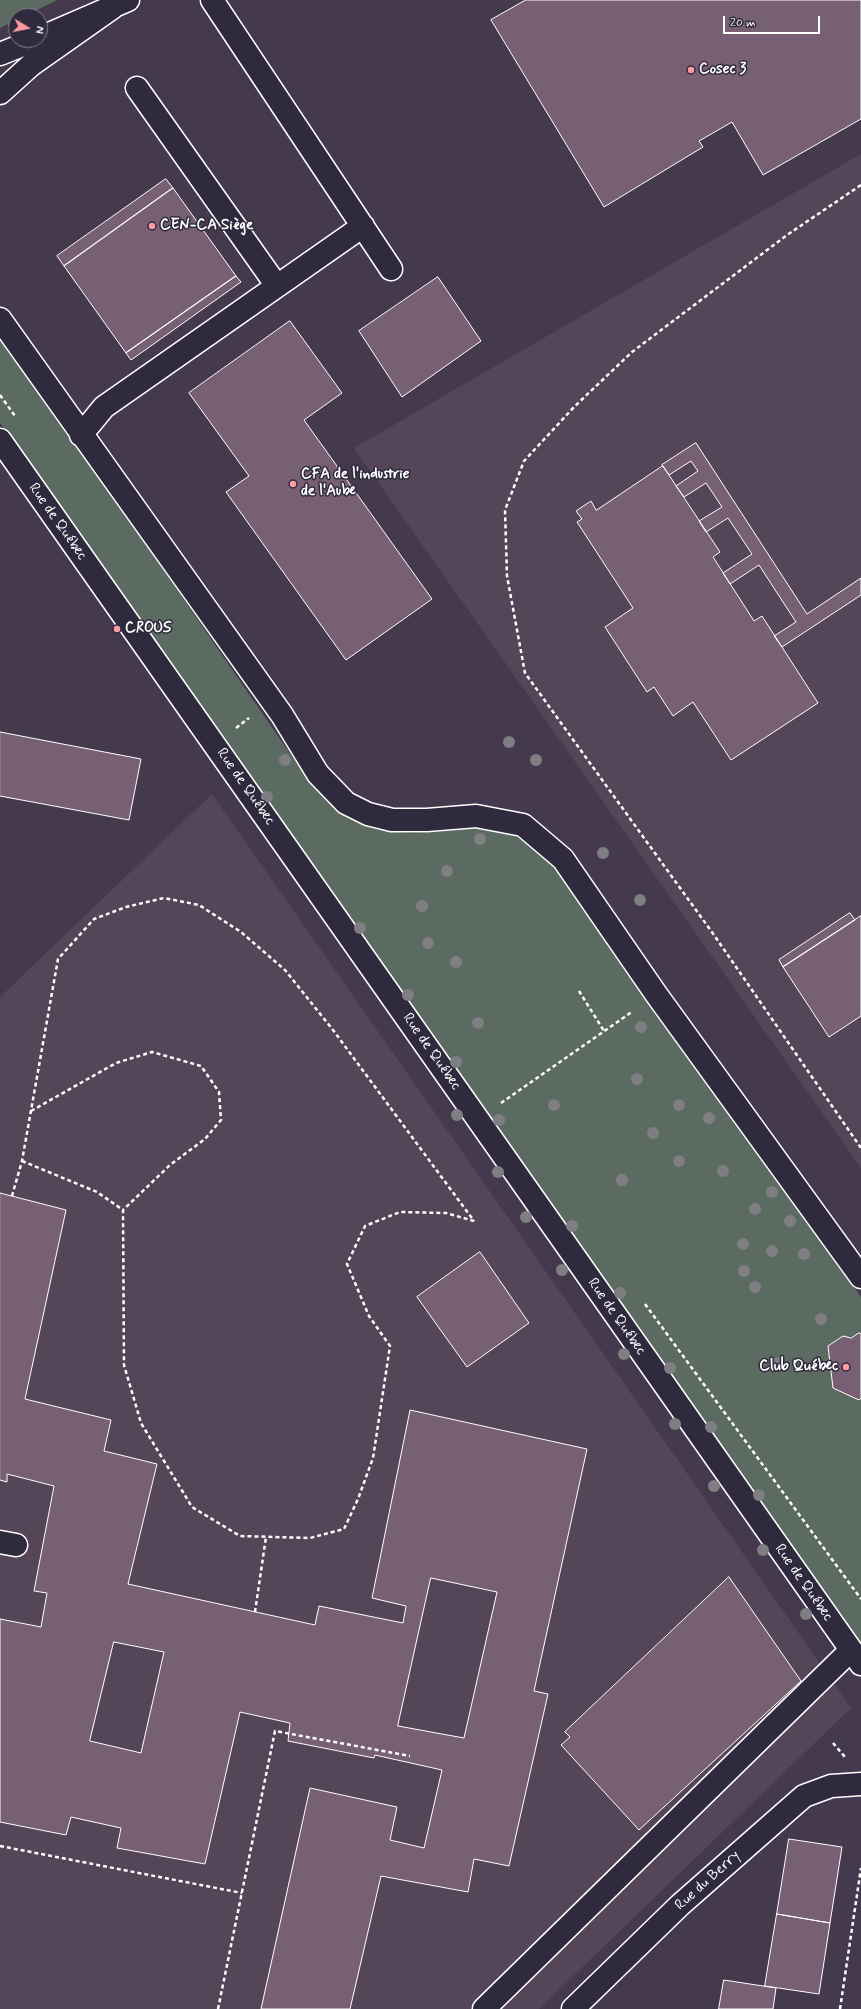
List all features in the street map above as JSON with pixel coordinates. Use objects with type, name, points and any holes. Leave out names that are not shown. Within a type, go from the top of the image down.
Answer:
[{"type":"street","points":[[212,0],[391,269]]},
{"type":"street","points":[[48,35],[120,4]]},
{"type":"street","points":[[0,93],[31,65],[120,4]]},
{"type":"street","points":[[0,54],[15,48]]},
{"type":"street","points":[[137,88],[277,286]]},
{"type":"street","points":[[81,435],[104,407],[363,226]]},
{"type":"street","points":[[0,319],[81,435],[272,701],[318,774],[346,803],[368,814],[392,820],[427,820],[476,816],[523,825],[563,859],[656,994],[861,1277]]},
{"type":"street","name":"Rue de Québec","points":[[0,440],[856,1657]]},
{"type":"street","points":[[484,2009],[856,1657]]},
{"type":"street","name":"Rue du Berry","points":[[573,2009],[680,1905],[804,1796],[830,1786],[861,1784]]},
{"type":"path","points":[[861,185],[787,234],[632,352],[575,406],[524,461],[505,510],[507,576],[525,673],[714,935],[861,1148]]},
{"type":"path","points":[[12,1196],[22,1161],[58,959],[94,919],[126,907],[164,898],[199,905],[240,932],[285,970],[333,1030],[474,1221],[446,1213],[400,1212],[365,1226],[347,1264],[369,1316],[390,1346],[373,1458],[358,1499],[344,1529],[310,1538],[240,1536],[192,1507],[141,1423],[124,1365],[123,1210],[170,1165],[205,1139],[221,1120],[219,1092],[202,1066],[152,1052],[116,1063],[31,1111]]},
{"type":"path","points":[[579,992],[604,1031]]},
{"type":"path","points":[[499,1105],[656,994]]},
{"type":"path","points":[[22,1161],[97,1192],[123,1210]]},
{"type":"path","points":[[255,1612],[266,1537]]},
{"type":"path","points":[[218,2009],[275,1731],[410,1756]]},
{"type":"path","points":[[0,1846],[242,1893]]},
{"type":"path","points":[[840,2009],[861,1868]]},
{"type":"shaded area","points":[[861,154],[861,1168],[354,448]]},
{"type":"shaded area","points":[[212,794],[851,1708],[539,2009],[0,2009],[0,997]]},
{"type":"green space","points":[[0,0],[57,0],[41,8],[8,8],[8,24],[0,28]]},
{"type":"green space","points":[[0,333],[311,784],[345,816],[351,820],[370,827],[407,833],[481,827],[494,828],[504,830],[522,838],[555,861],[861,1297],[861,1645],[173,672],[0,423]]},
{"type":"building","name":"Cosec 3","points":[[526,0],[861,0],[861,119],[763,175],[732,122],[699,141],[703,147],[604,207],[491,20]]},
{"type":"building","points":[[166,179],[173,188],[64,266],[57,256]]},
{"type":"building","points":[[173,188],[236,276],[126,353],[64,266]]},
{"type":"building","points":[[236,276],[241,282],[131,360],[126,353]]},
{"type":"building","points":[[438,277],[481,341],[402,397],[359,331]]},
{"type":"building","name":"CFA de l'industrie de l'Aube","points":[[290,321],[342,393],[304,420],[432,599],[346,660],[226,492],[249,476],[189,393]]},
{"type":"building","points":[[696,443],[807,614],[861,578],[861,595],[782,647],[774,636],[796,622],[759,565],[730,584],[723,573],[752,554],[728,518],[706,532],[699,521],[722,507],[706,483],[684,497],[676,486],[698,471],[691,461],[669,475],[662,465]]},
{"type":"building","points":[[663,466],[720,552],[713,557],[754,621],[762,616],[818,703],[731,760],[693,702],[673,716],[654,687],[647,692],[605,627],[633,608],[577,522],[582,519],[576,511],[591,501],[596,510]]},
{"type":"building","points":[[0,732],[141,759],[129,820],[0,796]]},
{"type":"building","points":[[850,913],[855,920],[783,967],[779,960]]},
{"type":"building","points":[[861,916],[861,1016],[829,1037],[783,967]]},
{"type":"building","points":[[0,1193],[66,1210],[25,1399],[111,1420],[104,1451],[157,1464],[128,1584],[315,1625],[319,1606],[403,1623],[406,1606],[372,1598],[410,1410],[587,1449],[534,1691],[548,1694],[509,1866],[474,1859],[468,1892],[381,1876],[350,2009],[261,2009],[310,1788],[397,1807],[390,1840],[424,1848],[442,1770],[375,1755],[374,1758],[288,1741],[290,1723],[240,1712],[205,1864],[117,1848],[121,1828],[71,1817],[66,1835],[0,1822],[0,1619],[41,1627],[47,1593],[34,1591],[54,1486],[7,1474],[7,1482],[0,1480]],"holes":[[[431,1578],[497,1592],[464,1738],[398,1726]],[[114,1642],[164,1652],[141,1753],[90,1741]]]},
{"type":"building","points":[[480,1252],[529,1323],[467,1367],[417,1297]]},
{"type":"building","name":"Club Québec","points":[[859,1333],[861,1334],[861,1398],[859,1400],[833,1388],[828,1346],[843,1336],[851,1338]]},
{"type":"building","points":[[729,1577],[801,1681],[639,1830],[561,1745],[570,1737],[565,1732]]},
{"type":"building","points":[[789,1839],[842,1847],[830,1923],[777,1914]]},
{"type":"building","points":[[777,1914],[830,1923],[819,1994],[765,1986]]},
{"type":"building","points":[[724,1980],[776,1988],[773,2009],[719,2009]]},
{"type":"place","name":"Cosec 3","points":[[691,70]]},
{"type":"place","name":"CEN-CA Siège","points":[[152,226]]},
{"type":"place","name":"CFA de l'industrie de l'Aube","points":[[293,484]]},
{"type":"place","name":"CROUS","points":[[117,629]]},
{"type":"place","name":"Club Québec","points":[[846,1367]]}]
